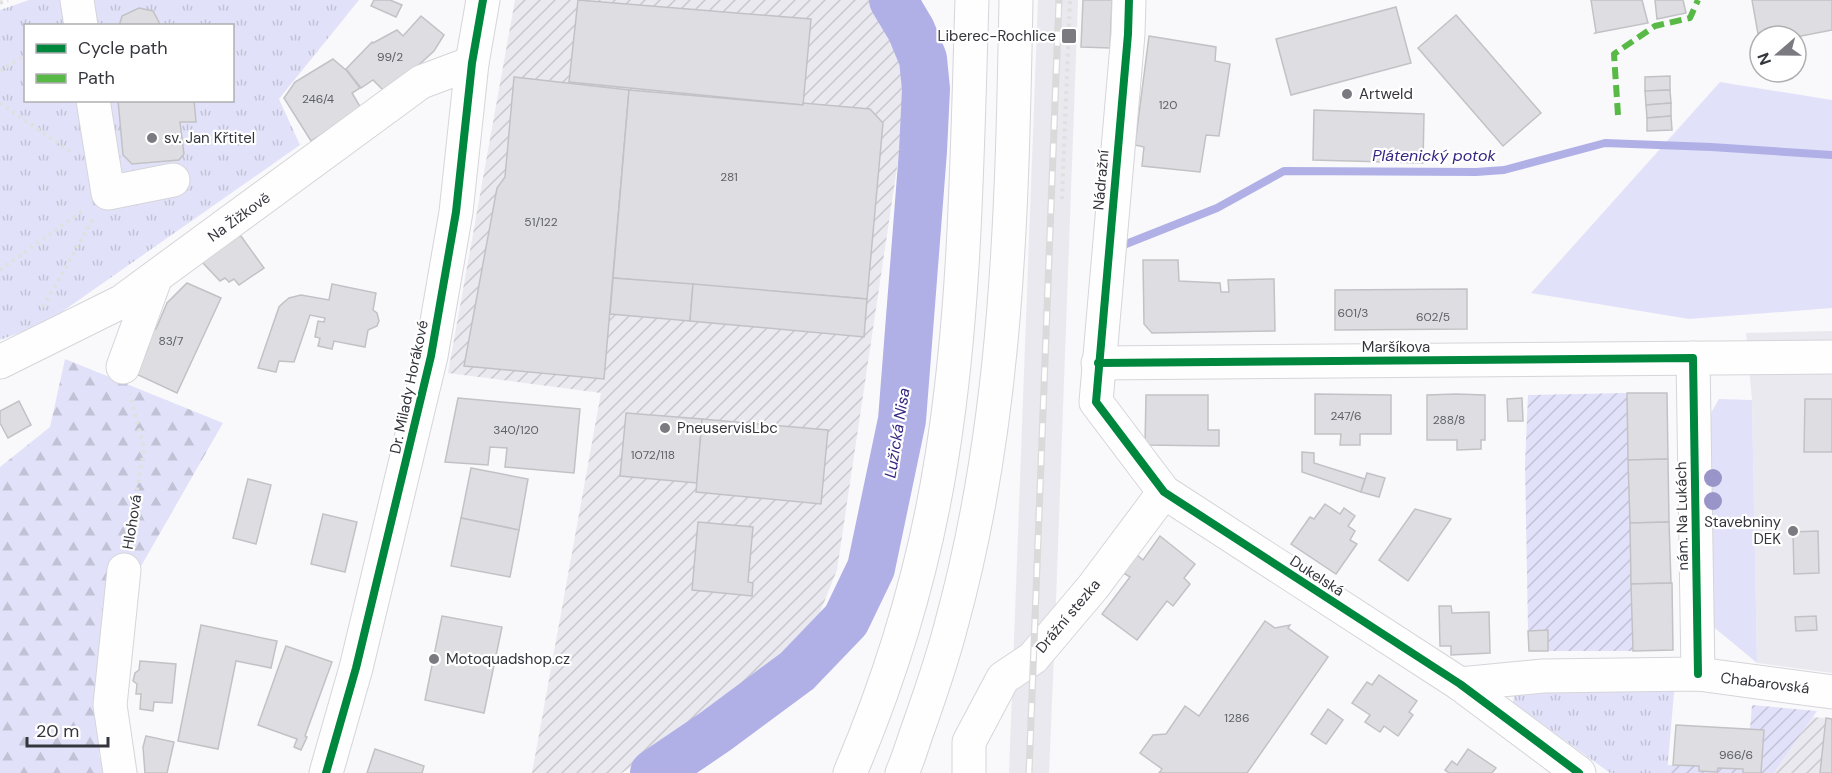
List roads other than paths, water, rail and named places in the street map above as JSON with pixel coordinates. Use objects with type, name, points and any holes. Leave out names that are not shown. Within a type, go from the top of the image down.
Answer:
[{"type":"main road","points":[[77,0],[81,24]]},
{"type":"main road","name":"Dr. Milady Horákové","points":[[326,773],[356,668],[431,356],[456,212],[472,63],[483,0]]},
{"type":"main road","points":[[856,760],[900,636],[925,547],[942,456],[953,368],[962,261],[972,0]]},
{"type":"main road","points":[[902,773],[941,663],[970,559],[986,472],[999,377],[1013,168],[1016,0]]},
{"type":"main road","name":"Nádražní","points":[[1098,363],[1127,46],[1129,0]]},
{"type":"main road","name":"Na Žižkově","points":[[0,362],[121,302],[421,82],[472,63]]},
{"type":"main road","points":[[93,102],[106,184],[173,180]]},
{"type":"main road","points":[[123,367],[155,279]]},
{"type":"main road","name":"Maršíkova","points":[[1098,363],[1832,357]]},
{"type":"main road","name":"nám. Na Lukách","points":[[1693,358],[1698,674]]},
{"type":"main road","name":"Dukelská","points":[[1098,363],[1096,402],[1164,492],[1460,684],[1579,773]]},
{"type":"main road","name":"Drážní stezka","points":[[969,773],[969,742],[1003,678],[1033,658],[1093,587],[1164,492]]},
{"type":"main road","name":"Hlohová","points":[[120,773],[110,705],[124,570]]},
{"type":"main road","points":[[1460,684],[1544,676],[1698,674]]},
{"type":"main road","name":"Chabarovská","points":[[1698,674],[1832,692]]},
{"type":"waterway","name":"Lužická Nisa","points":[[654,773],[716,731],[797,671],[846,620],[871,568],[902,420],[926,89],[923,59],[911,30],[893,0]]},
{"type":"waterway","name":"Plátenický potok","points":[[1121,246],[1217,208],[1284,171],[1476,172],[1504,170],[1605,143],[1832,155]]},
{"type":"railway","points":[[1029,773],[1059,0]]},
{"type":"place","name":"Liberec-Rochlice","points":[[1069,36]]},
{"type":"place","name":"Artweld","points":[[1347,94]]},
{"type":"place","name":"sv. Jan Křtitel","points":[[152,138]]},
{"type":"place","name":"PneuservisLbc","points":[[665,428]]},
{"type":"place","name":"Stavebniny DEK","points":[[1793,531]]},
{"type":"place","name":"Motoquadshop.cz","points":[[434,659]]}]
